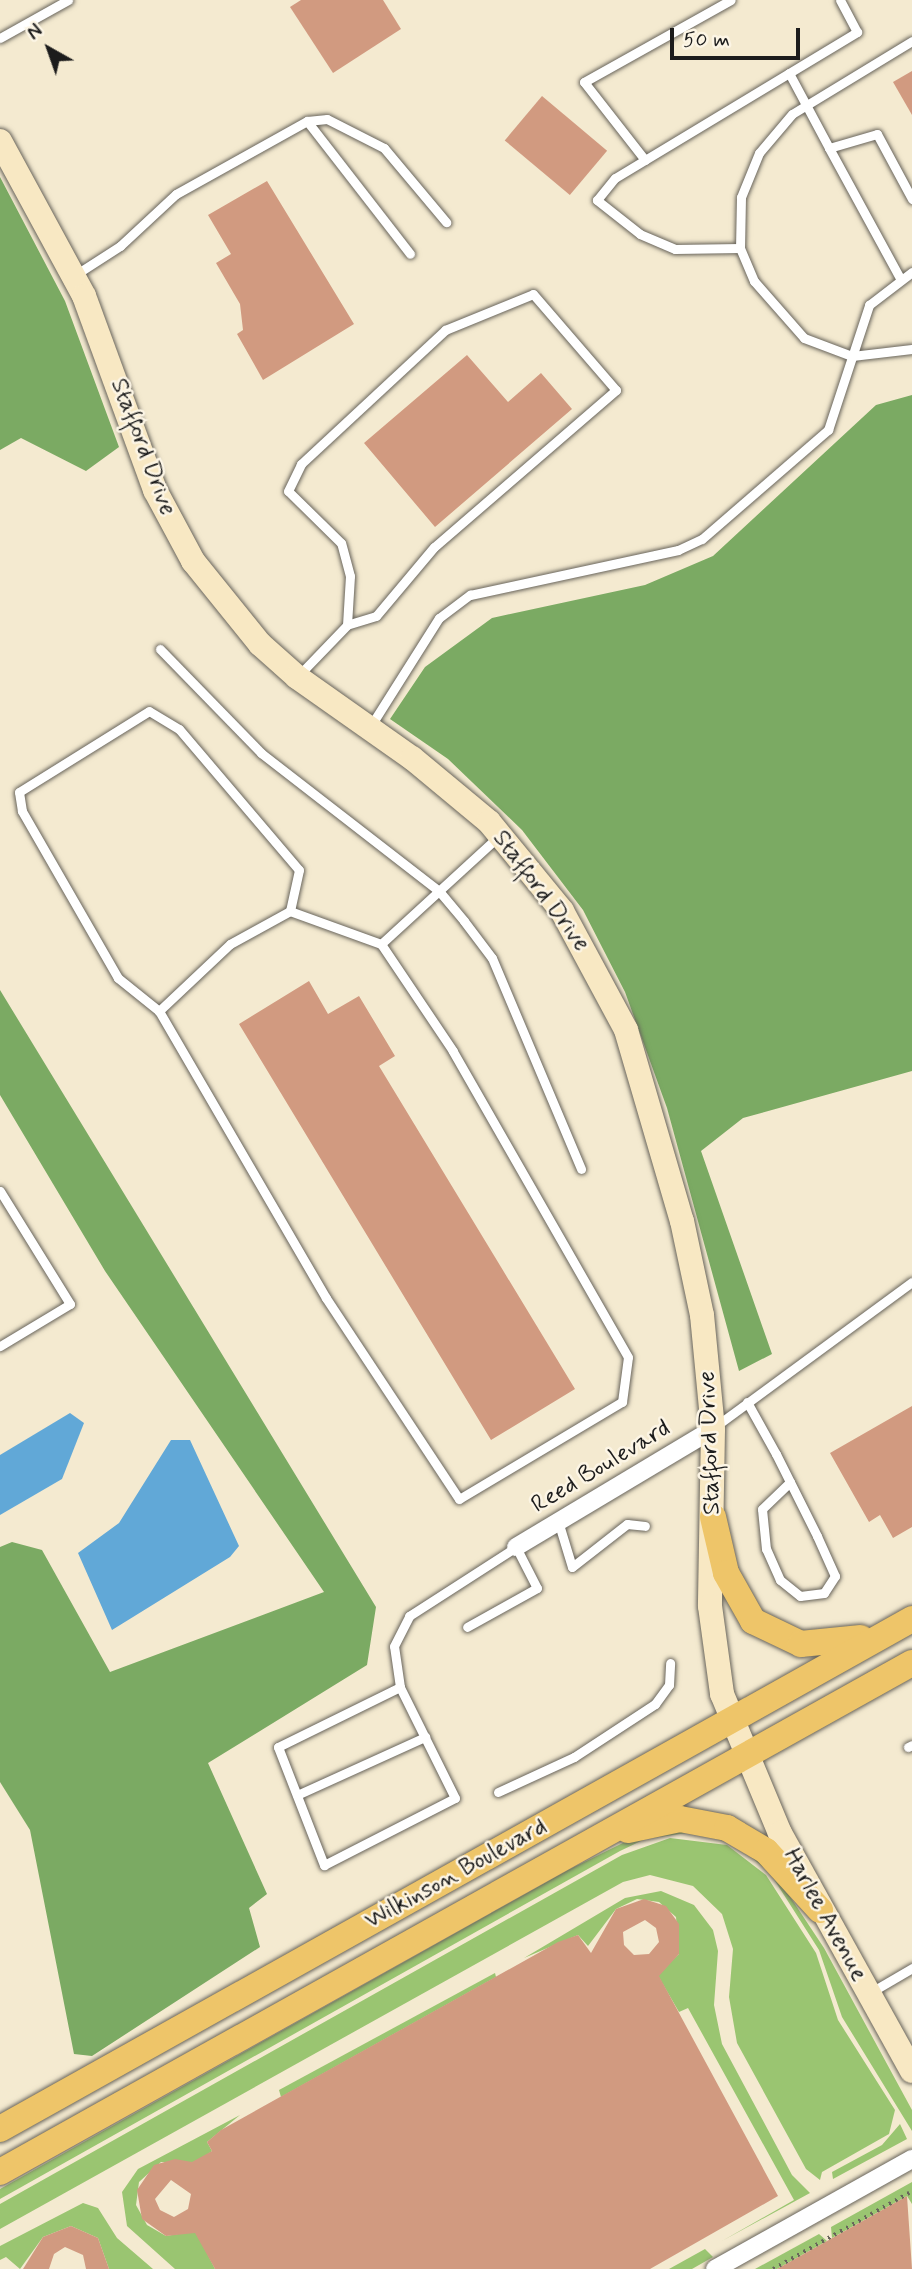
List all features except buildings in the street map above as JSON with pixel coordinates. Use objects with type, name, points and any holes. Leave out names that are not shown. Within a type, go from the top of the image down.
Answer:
[{"type":"main road","points":[[713,1517],[737,1602],[772,1634],[825,1646],[912,1619]]},
{"type":"main road","name":"Wilkinson Boulevard","points":[[0,2129],[912,1619]]},
{"type":"main road","name":"Wilkinson Boulevard","points":[[0,2172],[912,1663]]},
{"type":"main road","points":[[584,1845],[680,1819],[727,1828],[766,1851],[820,1910]]},
{"type":"main road","points":[[145,2047],[164,2080]]},
{"type":"street","name":"Stafford Drive","points":[[0,141],[74,276],[165,512],[232,613],[297,677],[457,792],[500,834],[562,911],[626,1030],[682,1221],[702,1315],[713,1429],[710,1606],[730,1720],[745,1755]]},
{"type":"street","name":"Reed Boulevard","points":[[516,1547],[713,1429]]},
{"type":"street","name":"Harlee Avenue","points":[[745,1755],[820,1910],[912,2071]]},
{"type":"street","points":[[715,2269],[912,2159]]},
{"type":"lane","points":[[0,38],[68,0]]},
{"type":"lane","points":[[646,159],[584,82],[731,0]]},
{"type":"lane","points":[[740,248],[675,249],[639,234],[597,200],[615,178],[857,32],[840,0]]},
{"type":"lane","points":[[912,41],[808,102],[759,153],[741,197],[740,248],[754,281],[804,338],[852,356],[912,349]]},
{"type":"lane","points":[[789,73],[808,102],[829,148],[900,278]]},
{"type":"lane","points":[[74,276],[120,246],[176,194],[307,121],[327,119],[384,148],[446,222]]},
{"type":"lane","points":[[307,121],[410,254]]},
{"type":"lane","points":[[829,148],[877,134],[912,199]]},
{"type":"lane","points":[[369,728],[439,618],[470,595],[678,550],[702,539],[828,430],[869,305],[900,278],[912,272]]},
{"type":"lane","points":[[297,677],[346,625],[376,616],[435,547],[616,390],[533,294],[445,330],[301,464],[288,491],[341,543],[350,576],[346,625]]},
{"type":"lane","points":[[160,649],[200,697],[261,752],[439,891],[492,958],[581,1169]]},
{"type":"lane","points":[[159,1011],[230,944],[290,911],[382,944],[453,1051],[628,1357],[622,1402],[459,1499],[327,1298],[159,1011],[118,978],[22,811],[19,792],[149,711],[179,729],[299,870],[290,911]]},
{"type":"lane","points":[[382,944],[500,834]]},
{"type":"lane","points":[[0,1191],[70,1304],[0,1346]]},
{"type":"lane","points":[[713,1429],[912,1282]]},
{"type":"lane","points":[[747,1402],[790,1482],[835,1576],[824,1593],[800,1596],[780,1580],[766,1549],[762,1509],[790,1482]]},
{"type":"lane","points":[[558,1521],[572,1567],[627,1524],[645,1526]]},
{"type":"lane","points":[[400,1687],[278,1747],[324,1865],[455,1798],[400,1687],[394,1646],[409,1616],[516,1547],[537,1588],[467,1627]]},
{"type":"lane","points":[[498,1792],[609,1733],[655,1704],[669,1685],[670,1663]]},
{"type":"lane","points":[[297,1795],[425,1737]]},
{"type":"lane","points":[[869,1993],[912,1968]]},
{"type":"path","points":[[773,2269],[909,2193]]},
{"type":"green space","points":[[0,177],[65,301],[119,447],[86,471],[21,438],[0,450]]},
{"type":"green space","points":[[912,395],[912,1071],[743,1118],[701,1151],[772,1354],[739,1371],[667,1108],[625,992],[583,910],[522,830],[448,759],[390,719],[425,667],[492,618],[645,585],[713,556],[876,405]]},
{"type":"green space","points":[[0,990],[376,1607],[367,1665],[208,1763],[267,1894],[249,1908],[260,1947],[92,2056],[74,2054],[30,1830],[0,1782],[0,1547],[12,1542],[42,1550],[110,1672],[324,1592],[105,1271],[0,1095]]},
{"type":"green space","points":[[669,1828],[687,1833],[645,1839],[620,1851],[0,2199],[0,2189],[568,1870],[633,1838]]},
{"type":"green space","points":[[708,1830],[741,1843],[775,1874],[824,1948],[912,2110],[912,2131],[842,2017],[819,1950],[770,1873],[736,1844],[701,1835]]},
{"type":"green space","points":[[670,1838],[727,1845],[766,1875],[816,1953],[838,2020],[895,2110],[889,2134],[822,2172],[820,2180],[806,2169],[737,2043],[729,1997],[733,1949],[722,1914],[693,1886],[650,1875],[623,1882],[0,2229],[0,2204],[622,1855]]},
{"type":"green space","points":[[661,1891],[694,1905],[713,1930],[718,1951],[714,2005],[722,2044],[792,2175],[810,2193],[722,2241],[794,2200],[688,2008],[679,2012],[657,1974],[679,1954],[676,1917],[659,1902],[637,1899],[616,1909],[588,1946],[578,1935],[524,1958],[625,1898]]},
{"type":"green space","points":[[495,1973],[496,1977],[281,2097],[279,2090]]},
{"type":"green space","points":[[240,2115],[207,2142],[212,2151],[198,2162],[161,2162],[139,2182],[136,2205],[147,2225],[166,2236],[196,2231],[215,2269],[175,2269],[127,2226],[122,2192],[138,2169]]},
{"type":"green space","points":[[900,2124],[907,2139],[833,2179],[832,2172],[882,2145]]},
{"type":"green space","points":[[912,2182],[912,2204],[907,2196],[832,2238],[831,2227]]},
{"type":"green space","points":[[83,2203],[98,2208],[117,2238],[153,2269],[109,2269],[98,2238],[71,2226],[43,2237],[20,2269],[6,2257],[0,2260],[0,2246]]},
{"type":"green space","points":[[819,2234],[827,2241],[777,2269],[755,2269]]},
{"type":"green space","points":[[705,2249],[713,2257],[692,2269],[669,2269]]},
{"type":"water","points":[[70,1413],[84,1423],[62,1479],[0,1515],[0,1455]]},
{"type":"water","points":[[171,1440],[190,1440],[239,1546],[230,1557],[112,1630],[78,1553],[119,1523]]}]
